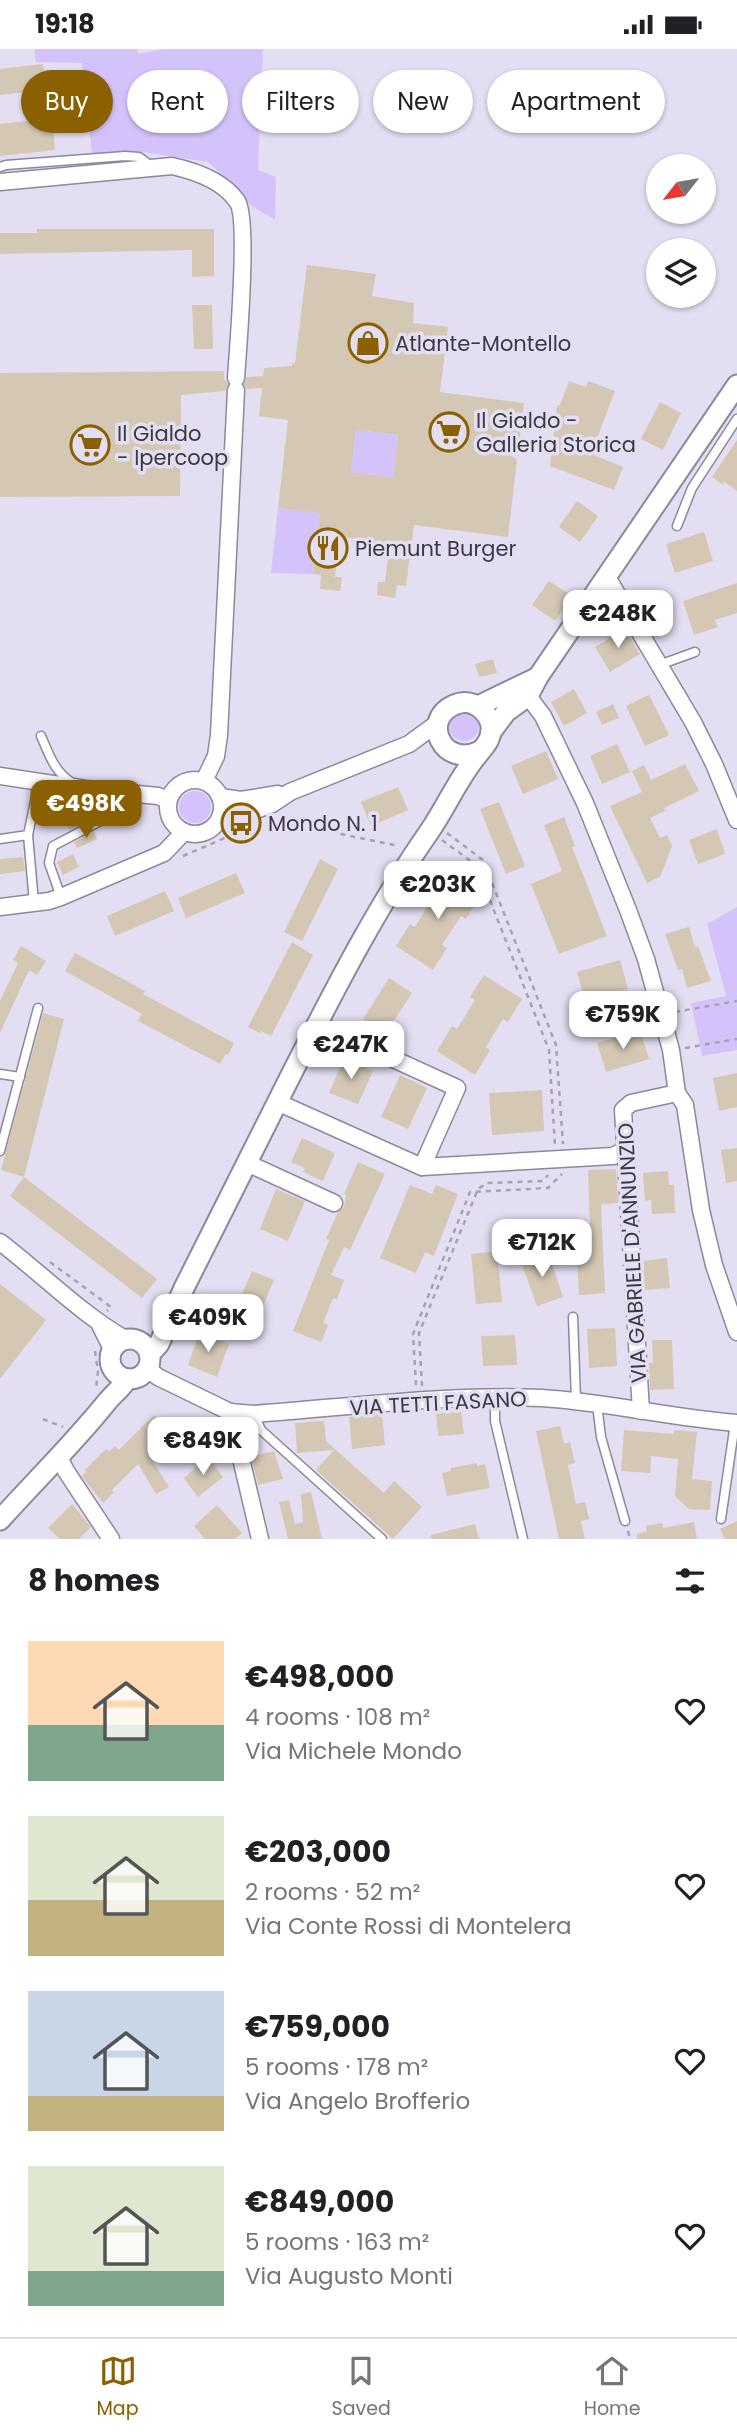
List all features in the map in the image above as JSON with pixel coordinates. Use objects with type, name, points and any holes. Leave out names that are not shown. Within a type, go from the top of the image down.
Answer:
[{"type":"street","points":[[0,182],[172,166],[197,172],[224,187],[239,202],[243,228],[219,735],[216,756],[204,781]]},
{"type":"street","points":[[0,1520],[59,1457],[101,1395],[122,1388],[120,1374],[110,1359],[135,1350],[167,1325],[277,1102],[386,895],[489,739],[491,732],[506,712],[528,696],[538,677],[737,385]]},
{"type":"street","points":[[607,577],[714,764],[737,820]]},
{"type":"street","points":[[478,706],[538,677]]},
{"type":"street","points":[[528,696],[543,716],[585,803],[628,910],[671,1050],[677,1093],[685,1105],[701,1210],[714,1265],[737,1332]]},
{"type":"street","points":[[453,792],[452,764],[438,735],[439,722],[445,710],[452,705],[470,702],[488,717],[491,732]]},
{"type":"street","points":[[220,818],[248,813],[272,804],[290,792],[409,744],[439,722]]},
{"type":"street","points":[[409,744],[446,748],[464,756],[480,751]]},
{"type":"street","points":[[0,776],[158,796],[169,800]]},
{"type":"street","points":[[195,780],[204,781],[211,784],[220,797],[220,818],[209,831],[201,834],[184,832],[173,822],[168,808],[169,800],[178,785],[195,780]]},
{"type":"street","points":[[220,797],[241,800],[290,792]]},
{"type":"street","points":[[0,907],[61,897],[164,853],[184,832]]},
{"type":"street","points":[[317,1024],[457,1088],[422,1167]]},
{"type":"street","name":"VIA GABRIELE D'ANNUNZIO","points":[[641,1411],[623,1110],[631,1103],[677,1093]]},
{"type":"street","points":[[277,1102],[422,1167],[613,1156],[625,1150]]},
{"type":"street","points":[[247,1163],[334,1203]]},
{"type":"street","name":"VIA TETTI FASANO","points":[[0,1242],[100,1325],[135,1350],[158,1377],[230,1412],[254,1414],[495,1398],[576,1400],[736,1423]]},
{"type":"street","points":[[120,1374],[137,1378],[135,1350]]},
{"type":"street","points":[[230,1412],[260,1539]]},
{"type":"street","points":[[59,1457],[111,1539]]},
{"type":"lane","points":[[0,167],[125,156],[139,157],[153,168]]},
{"type":"lane","points":[[677,526],[692,488],[737,419]]},
{"type":"lane","points":[[675,477],[692,488]]},
{"type":"lane","points":[[659,665],[695,652]]},
{"type":"lane","points":[[41,736],[60,774],[86,789]]},
{"type":"lane","points":[[34,903],[28,835],[39,782]]},
{"type":"lane","points":[[61,897],[49,863],[53,846],[113,815],[117,791]]},
{"type":"lane","points":[[0,839],[28,835]]},
{"type":"lane","points":[[0,1151],[38,1008]]},
{"type":"lane","points":[[0,1074],[20,1077]]},
{"type":"lane","points":[[573,1317],[576,1400]]},
{"type":"lane","points":[[495,1398],[495,1421],[523,1539]]},
{"type":"lane","points":[[597,1404],[601,1437],[625,1521]]},
{"type":"lane","points":[[254,1414],[261,1430],[382,1539]]},
{"type":"lane","points":[[721,1519],[736,1423]]},
{"type":"path","points":[[281,813],[269,818],[415,850]]},
{"type":"path","points":[[174,860],[245,829]]},
{"type":"path","points":[[444,831],[483,860],[556,1045],[564,1152]]},
{"type":"path","points":[[437,836],[476,865],[549,1050],[555,1152]]},
{"type":"path","points":[[661,1015],[737,1001]]},
{"type":"path","points":[[671,1050],[737,1039]]},
{"type":"path","points":[[477,1192],[548,1188],[565,1169]]},
{"type":"path","points":[[420,1402],[419,1333],[478,1189],[487,1183],[543,1181],[549,1174]]},
{"type":"path","points":[[44,1257],[111,1307]]},
{"type":"path","points":[[92,1344],[101,1395]]},
{"type":"path","points":[[43,1419],[60,1428],[66,1427]]},
{"type":"shaded area","points":[[34,49],[137,49],[138,54],[164,49],[263,49],[262,70],[242,70],[242,133],[260,133],[258,170],[276,177],[275,220],[250,205],[208,162],[143,152],[92,155],[90,133],[113,133],[113,70],[83,70],[82,63],[36,62]]},
{"type":"shaded area","points":[[356,430],[398,435],[393,477],[351,472]]},
{"type":"shaded area","points":[[278,508],[320,513],[313,574],[271,573]]},
{"type":"shaded area","points":[[464,711],[470,712],[478,720],[478,732],[470,740],[464,741],[458,740],[450,732],[449,726],[450,720],[458,712]]},
{"type":"shaded area","points":[[195,791],[206,796],[211,807],[206,818],[195,823],[184,818],[179,807],[184,796]]},
{"type":"shaded area","points":[[737,907],[737,1050],[702,1056],[691,1003],[726,996],[707,924]]},
{"type":"building","points":[[43,64],[44,70],[21,70],[21,93],[0,95],[0,69]]},
{"type":"building","points":[[21,122],[21,133],[53,133],[55,150],[0,156],[0,124]]},
{"type":"building","points":[[37,229],[214,229],[214,276],[192,277],[192,250],[0,254],[0,233],[37,233]]},
{"type":"building","name":"Il Gialdo - Galleria Storica","points":[[307,265],[376,274],[372,296],[414,303],[413,323],[448,327],[440,392],[524,403],[518,453],[509,450],[508,453],[517,460],[508,537],[414,525],[406,586],[397,585],[395,598],[377,595],[378,582],[385,582],[390,543],[340,537],[335,577],[342,577],[340,591],[320,589],[321,575],[313,574],[320,513],[278,508],[288,420],[259,416],[262,388],[246,389],[244,384],[247,377],[263,376],[264,368],[292,366],[292,363],[295,363]],"holes":[[[356,430],[398,435],[393,477],[351,472]]]},
{"type":"building","points":[[192,305],[212,305],[213,349],[194,349]]},
{"type":"building","name":"Il Gialdo - Ipercoop","points":[[224,371],[224,379],[228,384],[225,391],[181,395],[180,496],[0,497],[0,373]]},
{"type":"building","points":[[569,381],[586,387],[588,381],[615,391],[591,454],[623,467],[614,490],[550,466],[557,406],[560,405]]},
{"type":"building","points":[[660,402],[681,413],[663,450],[641,439]]},
{"type":"building","points":[[737,440],[737,491],[712,477]]},
{"type":"building","points":[[577,501],[598,516],[580,542],[559,527]]},
{"type":"building","points":[[704,532],[713,561],[675,573],[666,544]]},
{"type":"building","points":[[549,581],[572,596],[555,621],[532,605]]},
{"type":"building","points":[[737,583],[737,613],[715,620],[718,627],[694,635],[683,601]]},
{"type":"building","points":[[625,629],[640,654],[610,672],[595,647]]},
{"type":"building","points":[[493,659],[497,673],[479,677],[475,664]]},
{"type":"building","points":[[574,689],[587,713],[564,726],[551,702]]},
{"type":"building","points":[[649,695],[669,735],[645,746],[626,706]]},
{"type":"building","points":[[613,704],[619,718],[602,725],[596,712]]},
{"type":"building","points":[[617,744],[630,772],[602,784],[590,756]]},
{"type":"building","points":[[546,751],[558,779],[523,794],[511,766]]},
{"type":"building","points":[[685,764],[699,791],[650,818],[660,838],[667,835],[672,846],[660,877],[647,883],[610,806],[642,792],[632,771],[644,765],[651,780]]},
{"type":"building","points":[[398,787],[408,810],[371,826],[361,802]]},
{"type":"building","points":[[499,802],[525,866],[506,874],[480,809]]},
{"type":"building","points":[[84,809],[89,820],[69,830],[63,817]]},
{"type":"building","points":[[564,817],[575,846],[572,847],[607,936],[559,954],[531,884],[562,871],[544,825]]},
{"type":"building","points":[[717,829],[725,854],[698,864],[689,840]]},
{"type":"building","points":[[94,832],[97,839],[77,848],[74,842]]},
{"type":"building","points":[[73,854],[79,867],[63,875],[57,862]]},
{"type":"building","points":[[23,857],[25,871],[0,874],[0,859]]},
{"type":"building","points":[[320,859],[338,869],[302,941],[284,932]]},
{"type":"building","points":[[443,872],[480,896],[466,919],[461,916],[442,945],[447,948],[433,970],[396,946],[410,924],[415,927],[432,899],[427,895]]},
{"type":"building","points":[[236,873],[245,893],[186,918],[178,898]]},
{"type":"building","points":[[165,891],[174,911],[115,936],[107,916]]},
{"type":"building","points":[[689,927],[711,981],[687,988],[682,969],[678,970],[665,934]]},
{"type":"building","points":[[292,942],[313,955],[271,1036],[261,1031],[260,1033],[248,1027]]},
{"type":"building","points":[[21,946],[46,961],[37,975],[29,970],[0,1033],[0,1001],[18,963],[13,960]]},
{"type":"building","points":[[75,953],[145,991],[143,994],[234,1043],[228,1055],[226,1054],[220,1064],[138,1021],[142,1014],[65,971]]},
{"type":"building","points":[[620,960],[628,989],[585,1001],[577,972]]},
{"type":"building","points":[[484,975],[522,999],[508,1022],[503,1019],[486,1047],[490,1050],[475,1075],[437,1051],[452,1026],[457,1029],[475,1000],[470,997]]},
{"type":"building","points":[[389,978],[412,993],[386,1033],[363,1019]]},
{"type":"building","points":[[43,1013],[64,1019],[24,1177],[1,1170]]},
{"type":"building","points":[[640,1030],[649,1059],[606,1072],[597,1043]]},
{"type":"building","points":[[345,1057],[373,1071],[358,1104],[329,1093]]},
{"type":"building","points":[[737,1073],[737,1107],[719,1111],[713,1078]]},
{"type":"building","points":[[400,1075],[427,1088],[408,1129],[381,1117]]},
{"type":"building","points":[[542,1090],[544,1131],[492,1135],[489,1093]]},
{"type":"building","points":[[302,1138],[335,1153],[323,1181],[303,1172],[305,1168],[291,1162]]},
{"type":"building","points":[[737,1148],[737,1181],[726,1183],[721,1150]]},
{"type":"building","points":[[358,1162],[385,1174],[350,1250],[344,1247],[331,1275],[344,1280],[323,1323],[328,1325],[321,1342],[293,1331],[329,1240],[326,1239],[338,1212],[344,1207],[344,1194]]},
{"type":"building","points":[[616,1169],[618,1203],[601,1204],[605,1293],[579,1295],[575,1226],[590,1225],[588,1170]]},
{"type":"building","points":[[668,1171],[669,1185],[674,1185],[675,1213],[652,1214],[651,1200],[645,1201],[643,1173]]},
{"type":"building","points":[[24,1177],[157,1279],[142,1298],[10,1196]]},
{"type":"building","points":[[410,1185],[432,1194],[436,1185],[458,1194],[434,1256],[425,1252],[416,1273],[380,1258]]},
{"type":"building","points":[[276,1189],[305,1201],[288,1241],[260,1229]]},
{"type":"building","points":[[497,1251],[502,1302],[476,1304],[471,1254]]},
{"type":"building","points":[[548,1252],[563,1297],[537,1306],[521,1262]]},
{"type":"building","points":[[667,1258],[670,1288],[644,1290],[643,1261]]},
{"type":"building","points":[[252,1271],[274,1280],[260,1313],[238,1303]]},
{"type":"building","points":[[0,1284],[46,1320],[0,1379]]},
{"type":"building","points":[[615,1328],[617,1366],[589,1368],[587,1329]]},
{"type":"building","points":[[200,1331],[229,1344],[217,1377],[188,1365]]},
{"type":"building","points":[[515,1335],[517,1365],[483,1366],[481,1336]]},
{"type":"building","points":[[652,1340],[672,1340],[674,1389],[650,1390]]},
{"type":"building","points":[[461,1411],[464,1434],[438,1436],[436,1413]]},
{"type":"building","points":[[382,1414],[385,1445],[352,1449],[349,1417]]},
{"type":"building","points":[[154,1415],[175,1436],[152,1460],[169,1487],[156,1494],[138,1464],[103,1503],[82,1476],[85,1470],[106,1449],[109,1451],[115,1446],[119,1450]]},
{"type":"building","points":[[324,1421],[326,1441],[384,1493],[394,1481],[422,1507],[393,1539],[316,1470],[334,1450],[297,1453],[295,1423]]},
{"type":"building","points":[[560,1426],[564,1444],[570,1442],[575,1463],[568,1465],[576,1504],[585,1502],[589,1519],[581,1521],[585,1539],[559,1539],[536,1431]]},
{"type":"building","points":[[624,1430],[674,1434],[674,1430],[697,1432],[692,1479],[712,1481],[710,1510],[689,1509],[675,1496],[678,1459],[651,1456],[650,1473],[621,1471]]},
{"type":"building","points":[[274,1451],[283,1479],[258,1485],[251,1457]]},
{"type":"building","points":[[208,1457],[223,1477],[198,1497],[184,1478]]},
{"type":"building","points":[[477,1463],[477,1466],[485,1464],[490,1488],[447,1496],[442,1473],[451,1471],[451,1468]]},
{"type":"building","points":[[311,1492],[322,1539],[288,1539],[279,1502],[289,1500],[295,1524],[303,1522],[301,1494]]},
{"type":"building","points":[[72,1504],[91,1527],[79,1539],[60,1539],[48,1528]]},
{"type":"building","points":[[217,1505],[242,1533],[235,1539],[205,1539],[194,1526]]},
{"type":"building","points":[[737,1521],[737,1539],[725,1539],[720,1529]]},
{"type":"building","points":[[694,1522],[697,1539],[637,1539],[637,1534],[647,1531],[646,1526],[662,1523],[663,1528]]},
{"type":"building","points":[[475,1524],[479,1539],[431,1539],[431,1535]]},
{"type":"place","name":"Atlante-Montello","points":[[368,343]]},
{"type":"place","name":"Il Gialdo - Galleria Storica","points":[[449,432]]},
{"type":"place","name":"Il Gialdo - Ipercoop","points":[[90,445]]},
{"type":"place","name":"Piemunt Burger","points":[[328,548]]},
{"type":"place","name":"Mondo N. 1","points":[[241,823]]}]
